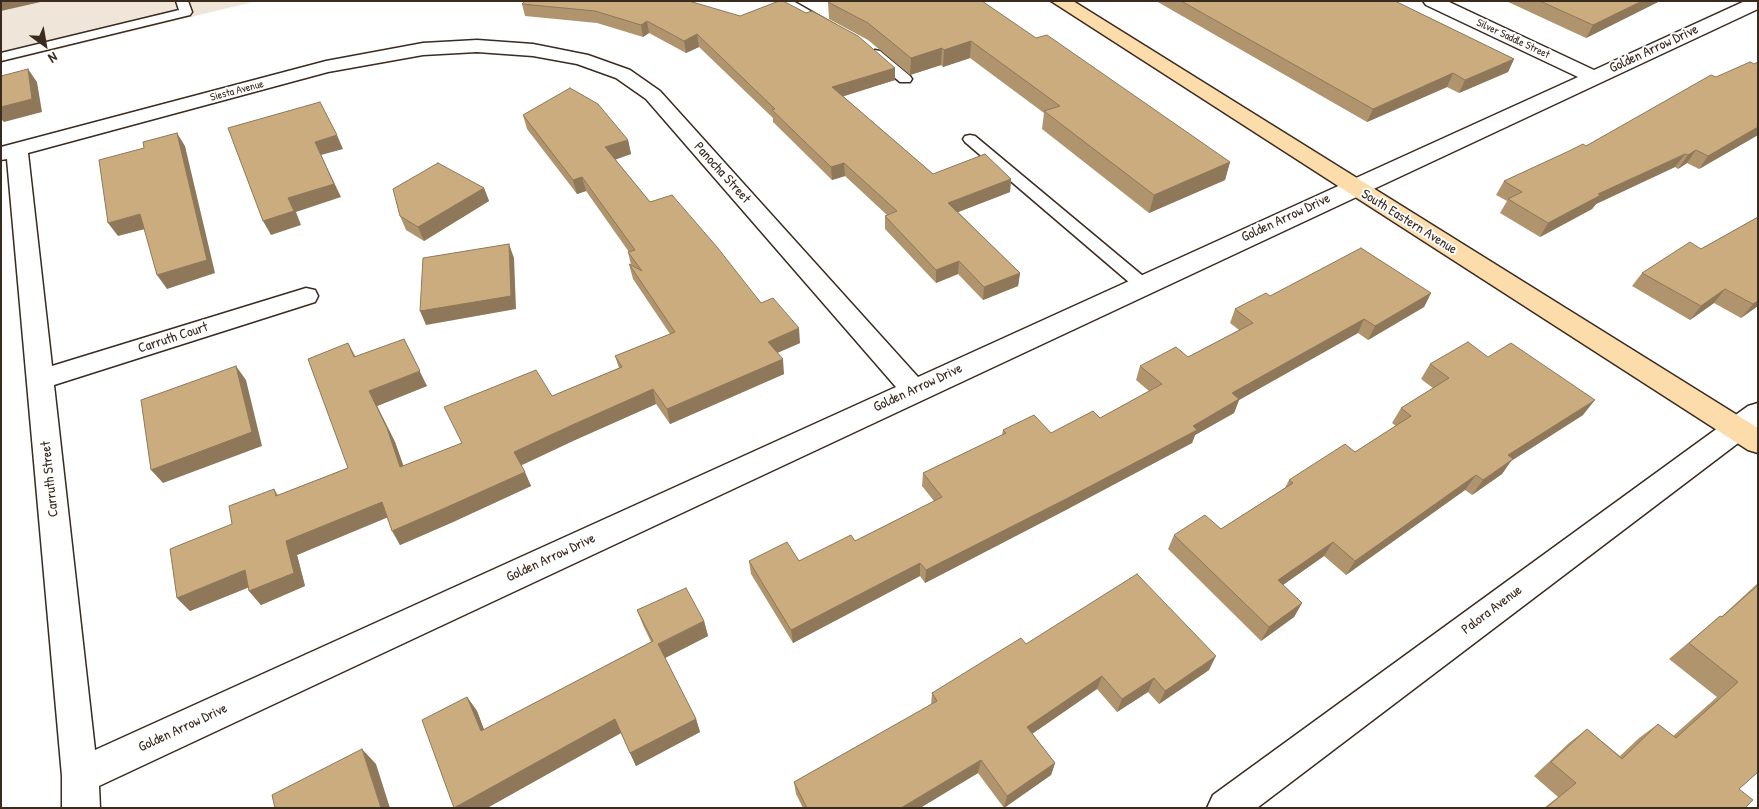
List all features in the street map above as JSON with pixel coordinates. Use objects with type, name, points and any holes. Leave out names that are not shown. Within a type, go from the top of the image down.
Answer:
[{"type":"main road","name":"South Eastern Avenue","points":[[1060,1],[1354,187],[1751,428]]},
{"type":"street","name":"Silver Saddle Street","points":[[1432,1],[1593,77]]},
{"type":"street","name":"Golden Arrow Drive","points":[[80,776],[1758,2]]},
{"type":"street","name":"Siesta Avenue","points":[[9,152],[326,67],[423,50],[477,46]]},
{"type":"street","name":"Panocha Street","points":[[477,46],[533,50],[582,59],[623,74],[653,95],[914,390]]},
{"type":"street","name":"Carruth Street","points":[[9,152],[40,380],[80,776],[81,808]]},
{"type":"street","name":"Carruth Court","points":[[40,380],[306,296]]},
{"type":"street","name":"Palora Avenue","points":[[1226,808],[1751,428]]},
{"type":"lane","points":[[1,57],[186,12],[182,1]]},
{"type":"lane","points":[[783,1],[838,30]]},
{"type":"lane","points":[[863,44],[905,79]]},
{"type":"lane","points":[[970,139],[1143,285]]},
{"type":"shaded area","points":[[1,1],[257,1],[1,63]]},
{"type":"building","points":[[525,1],[689,1],[740,16],[783,1],[806,13],[812,11],[858,36],[895,68],[832,87],[933,174],[985,154],[1011,179],[948,203],[1020,273],[984,287],[959,261],[936,270],[885,216],[897,211],[844,163],[831,167],[772,110],[775,109],[697,34],[684,41],[647,21],[641,25],[595,11],[522,4]]},
{"type":"building","points":[[982,1],[1036,38],[1047,35],[1230,162],[1154,195],[1044,111],[1060,106],[971,41],[911,58],[868,23],[828,2]]},
{"type":"building","points":[[1181,1],[1395,1],[1514,59],[1465,80],[1453,73],[1373,109]]},
{"type":"building","points":[[1540,1],[1642,1],[1593,25]]},
{"type":"building","points":[[1750,62],[1754,64],[1758,62],[1758,127],[1708,156],[1696,150],[1688,155],[1685,154],[1598,194],[1601,195],[1548,223],[1508,199],[1522,192],[1504,181],[1583,144],[1586,146],[1711,75],[1716,77]]},
{"type":"building","points":[[28,69],[32,99],[1,107],[1,76]]},
{"type":"building","points":[[570,88],[598,104],[628,140],[605,147],[650,202],[672,195],[717,247],[761,303],[773,298],[799,328],[768,342],[783,359],[667,409],[653,389],[514,452],[525,472],[392,531],[382,502],[286,541],[294,573],[249,591],[245,570],[177,598],[170,549],[232,524],[229,506],[274,489],[276,496],[348,468],[308,359],[348,343],[354,357],[404,339],[420,371],[369,391],[387,428],[400,467],[462,443],[444,407],[536,370],[552,396],[622,367],[615,356],[675,332],[629,264],[642,271],[628,252],[635,250],[582,177],[573,180],[523,115]]},
{"type":"building","points":[[320,102],[337,135],[315,142],[334,184],[288,198],[294,211],[263,221],[228,128]]},
{"type":"building","points":[[177,133],[207,260],[157,275],[140,214],[108,223],[99,160],[144,148],[143,142]]},
{"type":"building","points":[[438,163],[484,188],[418,227],[400,216],[393,189]]},
{"type":"building","points":[[1758,217],[1758,301],[1753,304],[1725,289],[1701,306],[1642,273],[1690,242],[1701,249]]},
{"type":"building","points":[[509,244],[511,296],[420,311],[423,258]]},
{"type":"building","points":[[1361,248],[1431,293],[1375,326],[1364,319],[1232,393],[1239,399],[1193,426],[1197,430],[1066,499],[926,570],[920,563],[791,630],[749,561],[787,542],[799,561],[851,535],[855,541],[942,497],[923,473],[1006,433],[1003,430],[1034,415],[1051,433],[1093,411],[1100,418],[1162,384],[1140,366],[1176,347],[1188,357],[1253,323],[1235,309],[1266,293],[1270,296]]},
{"type":"building","points":[[1468,342],[1488,357],[1511,343],[1595,400],[1508,455],[1513,459],[1483,480],[1476,475],[1355,561],[1333,542],[1278,580],[1302,603],[1269,627],[1174,535],[1205,515],[1221,529],[1293,483],[1289,480],[1345,444],[1355,452],[1411,416],[1401,408],[1449,378],[1430,364]]},
{"type":"building","points":[[236,366],[252,432],[151,470],[141,400]]},
{"type":"building","points":[[1137,574],[1216,656],[1165,691],[1154,678],[1122,699],[1102,676],[1027,727],[1055,763],[1007,796],[981,760],[901,808],[807,808],[794,782],[937,701],[932,693],[1021,638],[1026,644]]},
{"type":"building","points":[[1758,585],[1758,772],[1739,789],[1753,800],[1745,808],[1546,808],[1576,783],[1551,762],[1587,729],[1622,759],[1658,724],[1676,738],[1738,682],[1689,643]]},
{"type":"building","points":[[686,588],[704,621],[658,644],[696,719],[630,753],[615,719],[454,808],[422,720],[467,697],[481,731],[653,641],[637,610]]},
{"type":"building","points":[[362,749],[381,808],[275,808],[272,795]]}]
